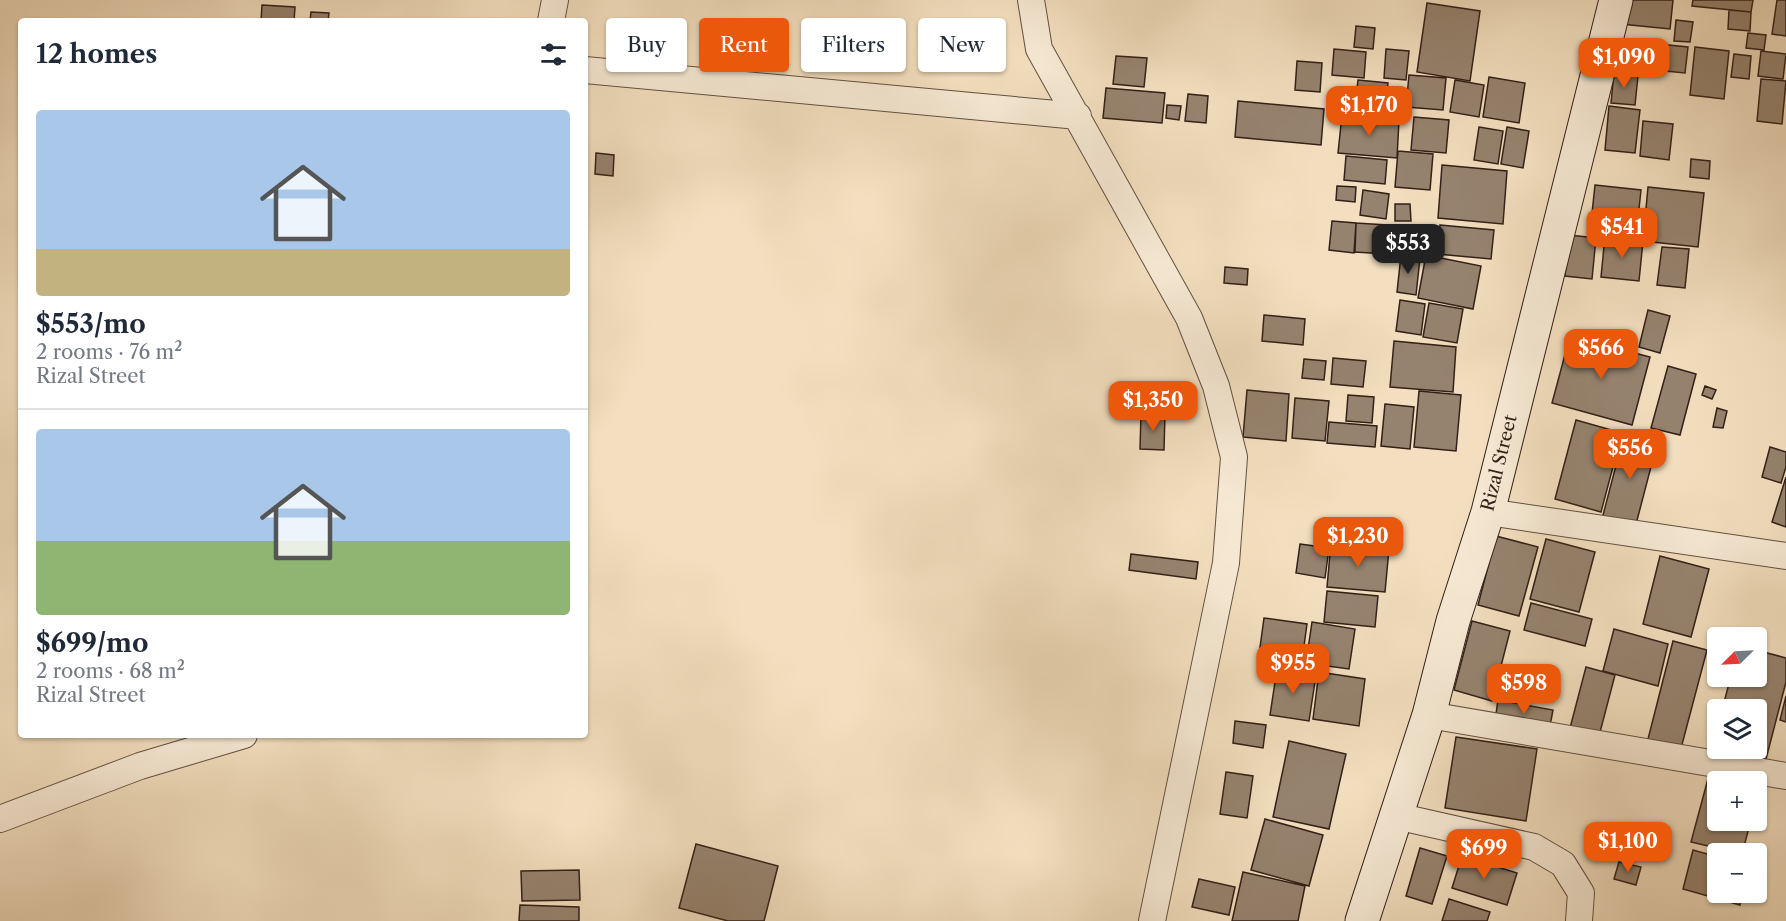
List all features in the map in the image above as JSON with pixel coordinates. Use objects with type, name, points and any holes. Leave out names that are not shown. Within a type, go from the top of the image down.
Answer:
[{"type":"main road","name":"Rizal Street","points":[[1362,921],[1429,715],[1453,621],[1488,512],[1616,0]]},
{"type":"street","points":[[552,18],[555,0]]},
{"type":"street","points":[[1031,0],[1039,49],[1078,116],[1127,212],[1189,318],[1216,386],[1234,457],[1226,563],[1152,921]]},
{"type":"street","points":[[588,70],[1078,116]]},
{"type":"street","points":[[1488,512],[1786,556]]},
{"type":"street","points":[[1429,715],[1786,776]]},
{"type":"street","points":[[0,819],[140,766],[234,738]]},
{"type":"street","points":[[1396,816],[1533,846],[1563,864],[1581,894],[1579,921]]},
{"type":"building","points":[[1624,0],[1673,0],[1670,29],[1621,24]]},
{"type":"building","points":[[1693,0],[1753,0],[1751,12],[1692,6]]},
{"type":"building","points":[[1777,0],[1786,0],[1786,36],[1772,34]]},
{"type":"building","points":[[1427,3],[1480,11],[1470,81],[1417,72]]},
{"type":"building","points":[[262,5],[295,7],[294,18],[261,18]]},
{"type":"building","points":[[1729,10],[1751,12],[1750,31],[1728,29]]},
{"type":"building","points":[[311,12],[329,13],[328,18],[310,18]]},
{"type":"building","points":[[1676,20],[1693,22],[1690,42],[1674,41]]},
{"type":"building","points":[[1356,26],[1375,28],[1373,49],[1354,47]]},
{"type":"building","points":[[1748,33],[1766,35],[1764,50],[1746,48]]},
{"type":"building","points":[[1628,41],[1688,47],[1685,73],[1625,67]]},
{"type":"building","points":[[1695,47],[1729,51],[1724,99],[1690,95]]},
{"type":"building","points":[[1334,49],[1366,52],[1364,78],[1332,75]]},
{"type":"building","points":[[1386,49],[1409,51],[1406,80],[1384,78]]},
{"type":"building","points":[[1761,51],[1786,54],[1783,79],[1758,76]]},
{"type":"building","points":[[1734,54],[1751,56],[1749,79],[1731,77]]},
{"type":"building","points":[[1116,56],[1147,58],[1144,87],[1113,84]]},
{"type":"building","points":[[1297,61],[1322,63],[1320,92],[1295,90]]},
{"type":"building","points":[[1614,73],[1638,76],[1635,105],[1611,103]]},
{"type":"building","points":[[1409,75],[1446,78],[1443,110],[1406,107]]},
{"type":"building","points":[[1489,77],[1525,83],[1519,123],[1483,117]]},
{"type":"building","points":[[1761,79],[1786,81],[1782,124],[1757,121]]},
{"type":"building","points":[[1358,80],[1388,83],[1385,108],[1355,105]]},
{"type":"building","points":[[1455,80],[1484,85],[1479,117],[1450,112]]},
{"type":"building","points":[[1106,88],[1165,93],[1162,123],[1103,118]]},
{"type":"building","points":[[1188,94],[1208,96],[1206,123],[1185,121]]},
{"type":"building","points":[[1238,101],[1324,109],[1321,145],[1235,137]]},
{"type":"building","points":[[1167,105],[1181,106],[1179,120],[1166,118]]},
{"type":"building","points":[[1609,106],[1640,110],[1635,153],[1605,150]]},
{"type":"building","points":[[1342,115],[1399,120],[1397,158],[1338,153]]},
{"type":"building","points":[[1414,117],[1449,120],[1446,153],[1411,150]]},
{"type":"building","points":[[1643,121],[1673,124],[1669,160],[1640,156]]},
{"type":"building","points":[[1479,127],[1503,131],[1498,164],[1474,160]]},
{"type":"building","points":[[1507,127],[1529,131],[1523,168],[1501,164]]},
{"type":"building","points":[[1398,151],[1433,154],[1430,190],[1395,187]]},
{"type":"building","points":[[596,153],[614,155],[613,176],[595,174]]},
{"type":"building","points":[[1346,156],[1387,160],[1385,184],[1344,180]]},
{"type":"building","points":[[1691,159],[1710,161],[1709,179],[1690,177]]},
{"type":"building","points":[[1442,165],[1507,171],[1503,224],[1438,218]]},
{"type":"building","points":[[1595,185],[1641,190],[1636,237],[1590,232]]},
{"type":"building","points":[[1337,186],[1356,187],[1355,202],[1336,200]]},
{"type":"building","points":[[1648,187],[1704,193],[1698,247],[1643,241]]},
{"type":"building","points":[[1363,190],[1389,194],[1386,219],[1360,215]]},
{"type":"building","points":[[1395,204],[1410,204],[1411,221],[1395,221]]},
{"type":"building","points":[[1332,221],[1356,223],[1354,253],[1329,250]]},
{"type":"building","points":[[1356,223],[1387,225],[1386,254],[1355,252]]},
{"type":"building","points":[[1440,225],[1494,230],[1491,259],[1437,254]]},
{"type":"building","points":[[1411,226],[1412,243],[1401,243],[1400,227]]},
{"type":"building","points":[[1569,235],[1596,238],[1592,279],[1565,276]]},
{"type":"building","points":[[1605,236],[1643,241],[1639,281],[1601,277]]},
{"type":"building","points":[[1662,247],[1689,249],[1685,288],[1657,285]]},
{"type":"building","points":[[1401,255],[1420,258],[1416,295],[1397,292]]},
{"type":"building","points":[[1426,255],[1481,266],[1473,309],[1418,298]]},
{"type":"building","points":[[1225,267],[1248,269],[1247,285],[1224,283]]},
{"type":"building","points":[[1400,300],[1425,304],[1421,335],[1396,331]]},
{"type":"building","points":[[1429,303],[1463,309],[1457,343],[1423,337]]},
{"type":"building","points":[[1648,310],[1670,316],[1660,353],[1639,347]]},
{"type":"building","points":[[1264,315],[1305,319],[1303,345],[1262,341]]},
{"type":"building","points":[[1570,336],[1650,357],[1632,425],[1552,403]]},
{"type":"building","points":[[1394,341],[1456,347],[1453,392],[1390,387]]},
{"type":"building","points":[[1333,358],[1366,361],[1363,387],[1331,384]]},
{"type":"building","points":[[1304,359],[1326,361],[1324,380],[1302,378]]},
{"type":"building","points":[[1668,366],[1696,374],[1680,435],[1651,428]]},
{"type":"building","points":[[1705,386],[1716,390],[1712,399],[1702,395]]},
{"type":"building","points":[[1247,390],[1289,394],[1286,441],[1243,437]]},
{"type":"building","points":[[1169,391],[1187,392],[1186,408],[1168,407]]},
{"type":"building","points":[[1419,391],[1461,395],[1456,451],[1414,447]]},
{"type":"building","points":[[1348,395],[1374,397],[1372,423],[1346,421]]},
{"type":"building","points":[[1295,398],[1329,401],[1325,441],[1292,438]]},
{"type":"building","points":[[1385,404],[1414,407],[1410,449],[1381,446]]},
{"type":"building","points":[[1717,408],[1727,411],[1723,428],[1713,427]]},
{"type":"building","points":[[1141,414],[1165,414],[1164,450],[1140,449]]},
{"type":"building","points":[[1576,420],[1622,433],[1601,512],[1555,499]]},
{"type":"building","points":[[1329,422],[1377,426],[1375,447],[1327,443]]},
{"type":"building","points":[[1625,431],[1658,440],[1635,528],[1602,519]]},
{"type":"building","points":[[1770,447],[1786,452],[1786,467],[1781,483],[1762,477]]},
{"type":"building","points":[[1786,477],[1786,527],[1772,522]]},
{"type":"building","points":[[1496,536],[1538,547],[1519,616],[1478,605]]},
{"type":"building","points":[[1546,539],[1595,552],[1579,612],[1530,599]]},
{"type":"building","points":[[1331,543],[1389,549],[1385,592],[1327,587]]},
{"type":"building","points":[[1300,544],[1329,548],[1325,578],[1296,573]]},
{"type":"building","points":[[1131,554],[1198,562],[1196,579],[1129,570]]},
{"type":"building","points":[[1660,556],[1709,569],[1691,637],[1643,624]]},
{"type":"building","points":[[1327,591],[1378,596],[1375,627],[1324,622]]},
{"type":"building","points":[[1531,603],[1592,619],[1585,646],[1524,630]]},
{"type":"building","points":[[1264,618],[1307,624],[1301,668],[1258,662]]},
{"type":"building","points":[[1472,621],[1510,631],[1492,701],[1454,690]]},
{"type":"building","points":[[1312,622],[1355,629],[1349,669],[1306,663]]},
{"type":"building","points":[[1614,629],[1668,644],[1658,686],[1603,671]]},
{"type":"building","points":[[1673,641],[1707,650],[1680,752],[1647,743]]},
{"type":"building","points":[[1767,653],[1786,658],[1786,682],[1767,755],[1767,699],[1725,699],[1728,687],[1767,687]]},
{"type":"building","points":[[1586,667],[1615,675],[1599,736],[1570,728]]},
{"type":"building","points":[[1277,669],[1316,675],[1309,721],[1270,715]]},
{"type":"building","points":[[1319,672],[1365,679],[1359,726],[1313,719]]},
{"type":"building","points":[[1786,696],[1786,722],[1780,720]]},
{"type":"building","points":[[1498,700],[1553,710],[1549,731],[1495,721]]},
{"type":"building","points":[[1235,721],[1266,725],[1263,748],[1233,743]]},
{"type":"building","points":[[1456,737],[1537,749],[1526,821],[1445,808]]},
{"type":"building","points":[[1289,741],[1346,754],[1329,829],[1273,817]]},
{"type":"building","points":[[1226,772],[1253,776],[1247,818],[1220,814]]},
{"type":"building","points":[[1707,782],[1707,831],[1748,831],[1745,843],[1707,843],[1707,846],[1691,842]]},
{"type":"building","points":[[1265,819],[1323,835],[1309,886],[1251,870]]},
{"type":"building","points":[[696,844],[778,866],[764,921],[728,921],[679,908]]},
{"type":"building","points":[[1420,848],[1447,856],[1432,904],[1406,896]]},
{"type":"building","points":[[1693,850],[1707,854],[1707,896],[1683,889]]},
{"type":"building","points":[[1462,856],[1517,873],[1507,905],[1452,888]]},
{"type":"building","points":[[1619,862],[1641,867],[1636,885],[1614,879]]},
{"type":"building","points":[[579,870],[580,900],[522,901],[521,871]]},
{"type":"building","points":[[1243,872],[1305,886],[1298,921],[1232,921]]},
{"type":"building","points":[[1199,879],[1235,887],[1229,915],[1192,907]]},
{"type":"building","points":[[1449,899],[1490,912],[1487,921],[1442,921]]},
{"type":"building","points":[[520,905],[579,907],[579,921],[519,921]]}]
